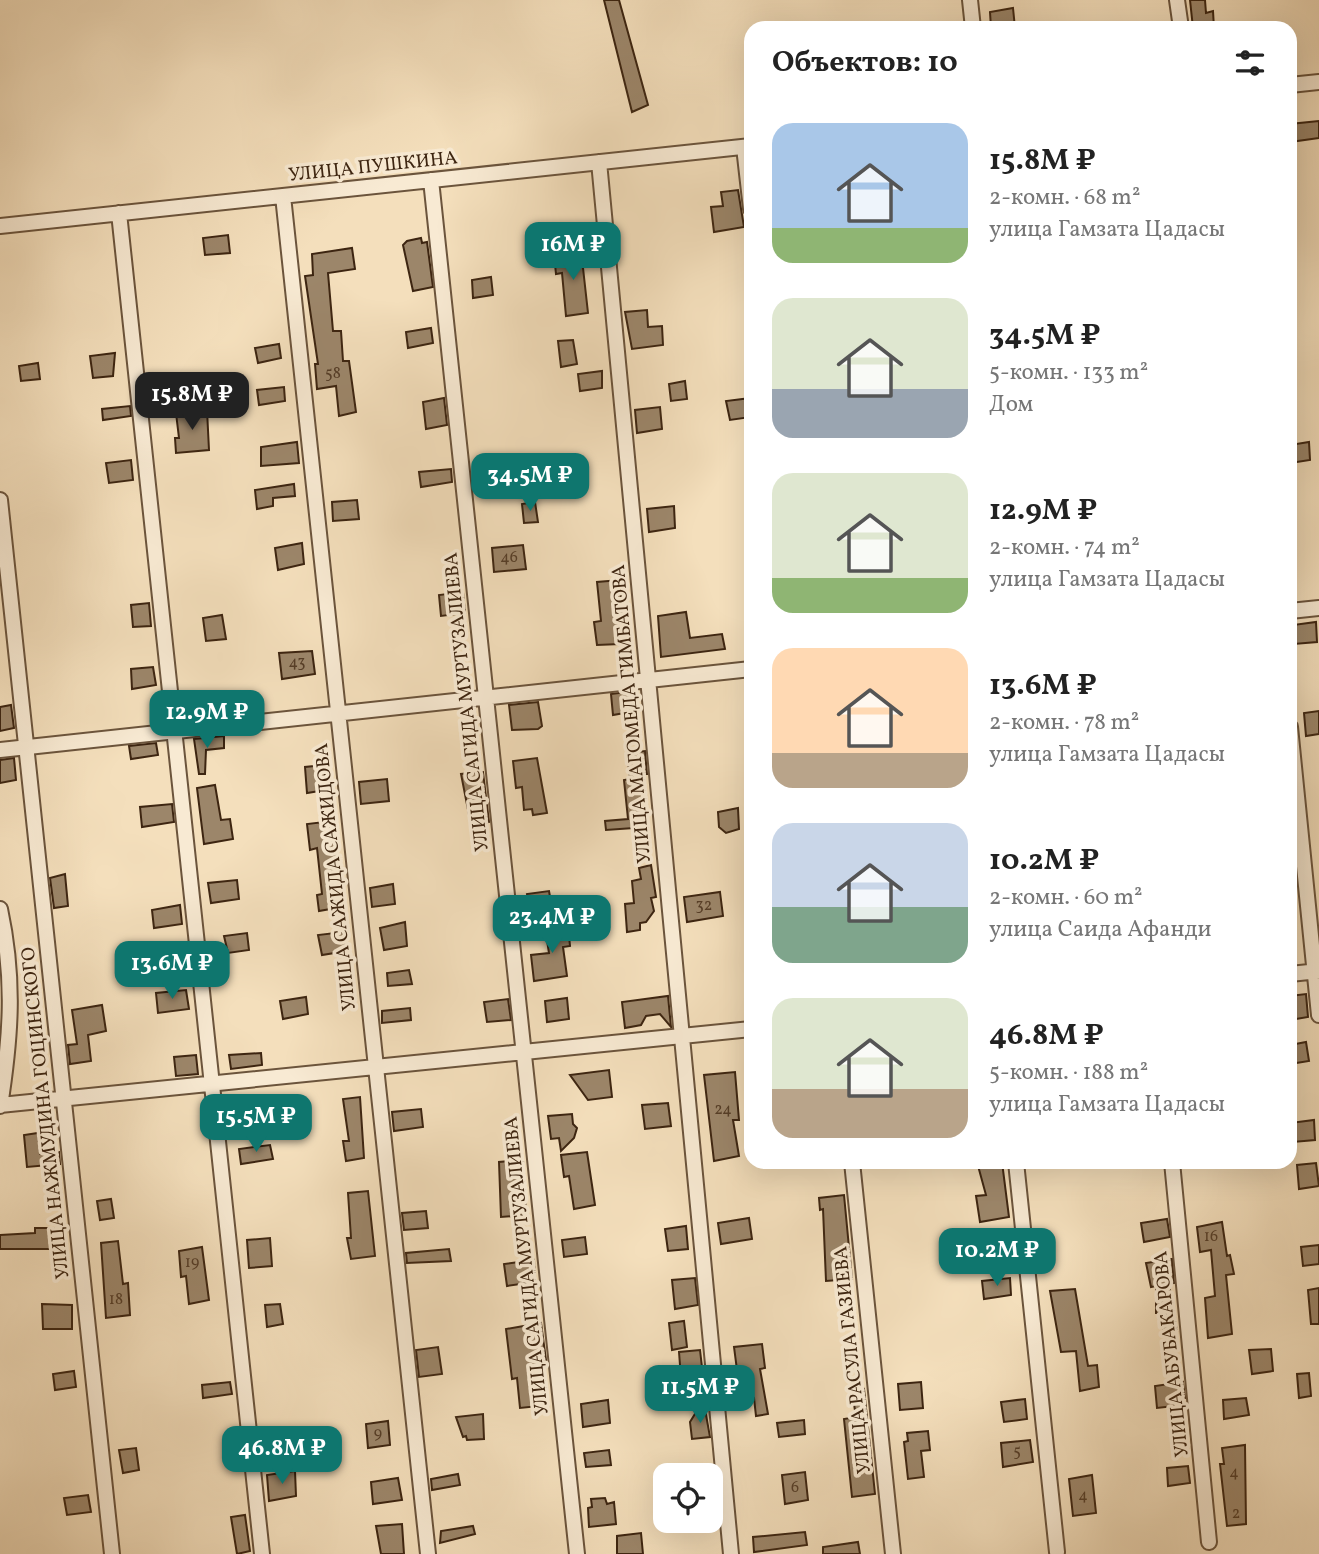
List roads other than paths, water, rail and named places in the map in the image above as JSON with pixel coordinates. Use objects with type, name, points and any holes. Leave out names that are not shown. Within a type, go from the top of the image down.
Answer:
[{"type":"street","points":[[970,0],[972,21]]},
{"type":"street","points":[[1177,0],[1180,21]]},
{"type":"street","points":[[1297,84],[1319,82]]},
{"type":"street","name":"УЛИЦА ПУШКИНА","points":[[0,226],[744,146]]},
{"type":"street","name":"УЛИЦА МАГОМЕДА ГИМБАТОВА","points":[[599,162],[732,1554]]},
{"type":"street","name":"УЛИЦА САГИДА МУРТУЗАЛИЕВА","points":[[431,180],[577,1554]]},
{"type":"street","name":"УЛИЦА САЖИДА САЖИДОВА","points":[[283,196],[428,1554]]},
{"type":"street","points":[[119,213],[262,1554]]},
{"type":"street","name":"УЛИЦА НАЖМУДИНА ГОЦИНСКОГО","points":[[0,500],[112,1554]]},
{"type":"street","points":[[1297,610],[1319,608]]},
{"type":"street","points":[[0,750],[744,670]]},
{"type":"street","points":[[1297,790],[1317,971],[1319,1015]]},
{"type":"street","points":[[0,909],[12,993],[0,1106],[744,1030]]},
{"type":"street","points":[[1297,973],[1317,971]]},
{"type":"street","name":"УЛИЦА РАСУЛА ГАЗИЕВА","points":[[853,1169],[893,1554]]},
{"type":"street","points":[[1017,1169],[1057,1552]]},
{"type":"street","name":"УЛИЦА АБУБАКАРОВА","points":[[1173,1169],[1209,1542]]}]
